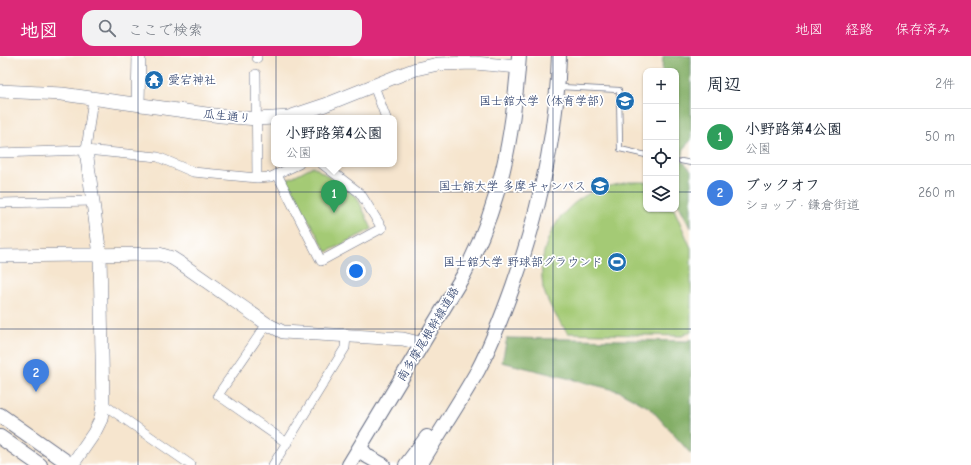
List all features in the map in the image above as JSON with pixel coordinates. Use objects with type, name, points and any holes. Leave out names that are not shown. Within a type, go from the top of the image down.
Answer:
[{"type":"main road","points":[[420,465],[478,370],[506,307],[537,210],[550,149],[558,87],[559,56]]},
{"type":"main road","name":"南多摩尾根幹線道路","points":[[350,465],[475,255],[500,187],[510,138],[518,62]]},
{"type":"main road","points":[[406,465],[438,423],[453,400],[478,370]]},
{"type":"main road","points":[[0,415],[71,465]]},
{"type":"main road","points":[[0,437],[40,465]]},
{"type":"main road","points":[[360,447],[367,456],[383,465]]},
{"type":"main road","points":[[416,465],[428,452]]},
{"type":"street","points":[[138,104],[139,56]]},
{"type":"street","name":"瓜生通り","points":[[295,115],[416,70],[438,64],[518,62]]},
{"type":"street","points":[[256,74],[257,178]]},
{"type":"street","points":[[374,86],[385,115]]},
{"type":"street","name":"瓜生通り","points":[[0,91],[54,93],[221,116],[257,119],[271,118]]},
{"type":"street","points":[[71,465],[94,433],[101,419],[103,404],[100,255],[86,150],[93,98]]},
{"type":"street","points":[[0,153],[86,150],[158,157],[193,172],[257,178],[271,176],[292,167]]},
{"type":"street","points":[[277,174],[321,261],[382,228],[360,193],[326,167]]},
{"type":"street","points":[[0,203],[93,201]]},
{"type":"street","points":[[0,256],[160,254],[172,258],[267,324],[278,330],[289,333],[404,339],[423,344]]},
{"type":"street","points":[[267,324],[218,395],[286,443]]},
{"type":"street","points":[[273,465],[345,348],[346,336]]},
{"type":"street","points":[[103,404],[191,465]]},
{"type":"lane","points":[[558,87],[619,90],[620,149],[643,154]]},
{"type":"lane","points":[[681,161],[691,163]]},
{"type":"green space","points":[[663,56],[691,56],[691,140],[684,148],[682,160],[691,170],[691,228],[679,206],[679,68],[662,68]]},
{"type":"green space","points":[[311,167],[314,167],[357,197],[372,229],[327,252],[286,180]]},
{"type":"green space","name":"国士舘大学 野球部グラウンド","points":[[629,182],[643,182],[643,212],[675,212],[691,248],[691,331],[682,336],[568,333],[554,313],[543,289],[542,266],[547,241],[559,219],[568,209],[588,194],[603,188]]},
{"type":"green space","points":[[507,338],[687,341],[691,339],[691,454],[650,408],[619,391],[502,362]]},
{"type":"place","name":"愛宕神社","points":[[154,80]]},
{"type":"place","name":"国士舘大学（体育学部）","points":[[625,101]]},
{"type":"place","name":"国士舘大学 多摩キャンパス","points":[[600,186]]},
{"type":"place","name":"小野路第4公園","points":[[334,213]]},
{"type":"place","name":"国士舘大学 野球部グラウンド","points":[[617,262]]},
{"type":"place","name":"ブックオフ","points":[[36,392]]}]
